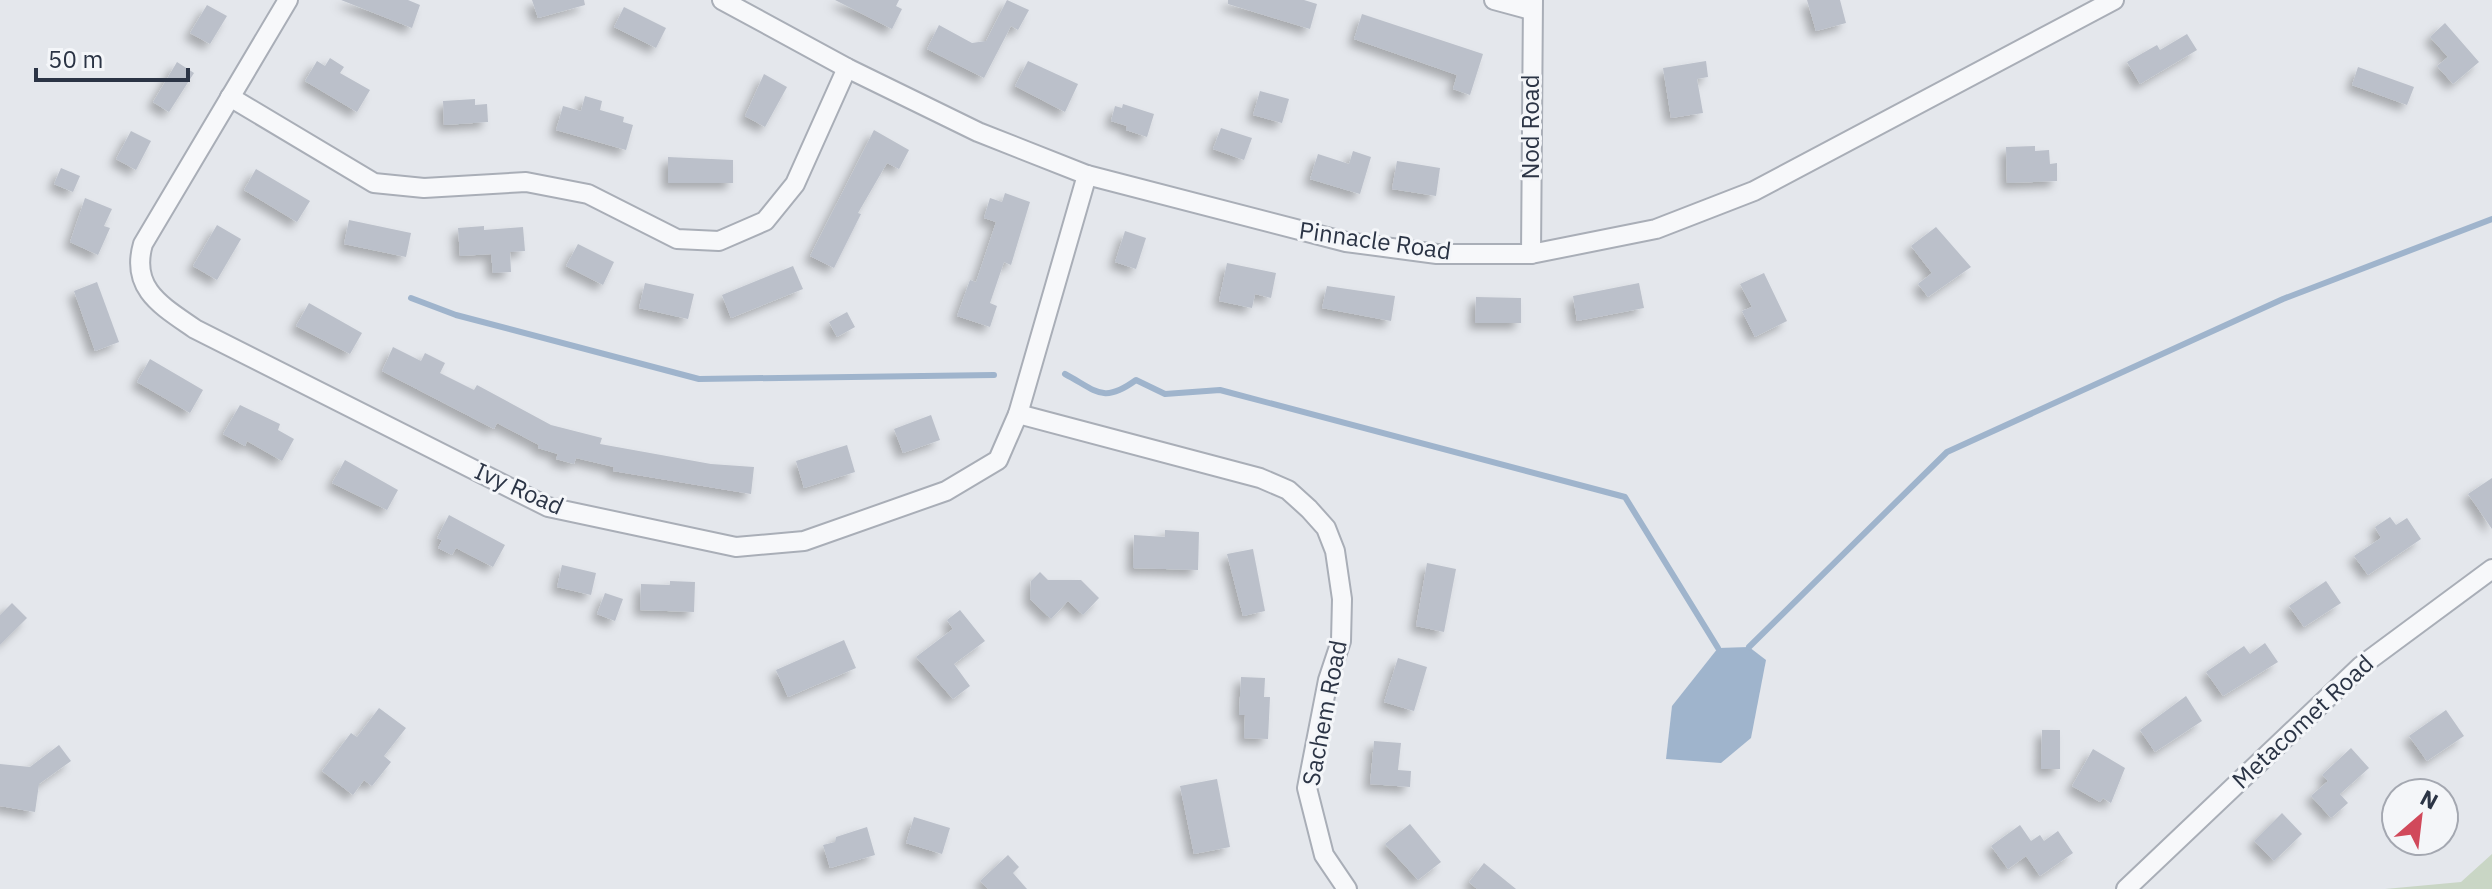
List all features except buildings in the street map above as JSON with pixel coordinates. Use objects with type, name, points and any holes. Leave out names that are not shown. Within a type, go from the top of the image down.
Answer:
[{"type":"street","name":"Ivy Road","points":[[288,0],[143,244],[138,261],[140,279],[151,294],[195,329],[548,507],[736,547],[804,541],[946,491],[998,460],[1018,414],[1087,175]]},
{"type":"street","name":"Pinnacle Road","points":[[722,0],[847,68],[978,132],[1087,175],[1346,242],[1437,254],[1531,254],[1656,229],[1754,191],[2114,0]]},
{"type":"street","points":[[1494,0],[1532,5]]},
{"type":"street","name":"Nod Road","points":[[1531,254],[1532,5]]},
{"type":"street","points":[[230,97],[374,183],[424,188],[526,182],[588,194],[677,239],[719,241],[765,221],[795,184],[847,68]]},
{"type":"street","name":"Sachem Road","points":[[1018,414],[1260,478],[1288,490],[1326,528],[1335,551],[1342,599],[1341,641],[1328,680],[1307,788],[1324,855],[1347,889]]},
{"type":"street","name":"Metacomet Road","points":[[2126,889],[2361,666],[2492,569]]},
{"type":"green space","points":[[2492,854],[2492,889],[2385,889],[2461,882]]},
{"type":"water","points":[[1749,647],[1766,660],[1751,738],[1721,763],[1666,759],[1672,706],[1718,648]]},
{"type":"waterway","points":[[1749,647],[1947,452],[2283,299],[2492,219]]},
{"type":"waterway","points":[[411,298],[456,315],[699,379],[994,375]]},
{"type":"waterway","points":[[1065,374],[1093,390],[1107,393],[1136,380],[1165,394],[1220,390],[1625,497],[1718,648]]}]
